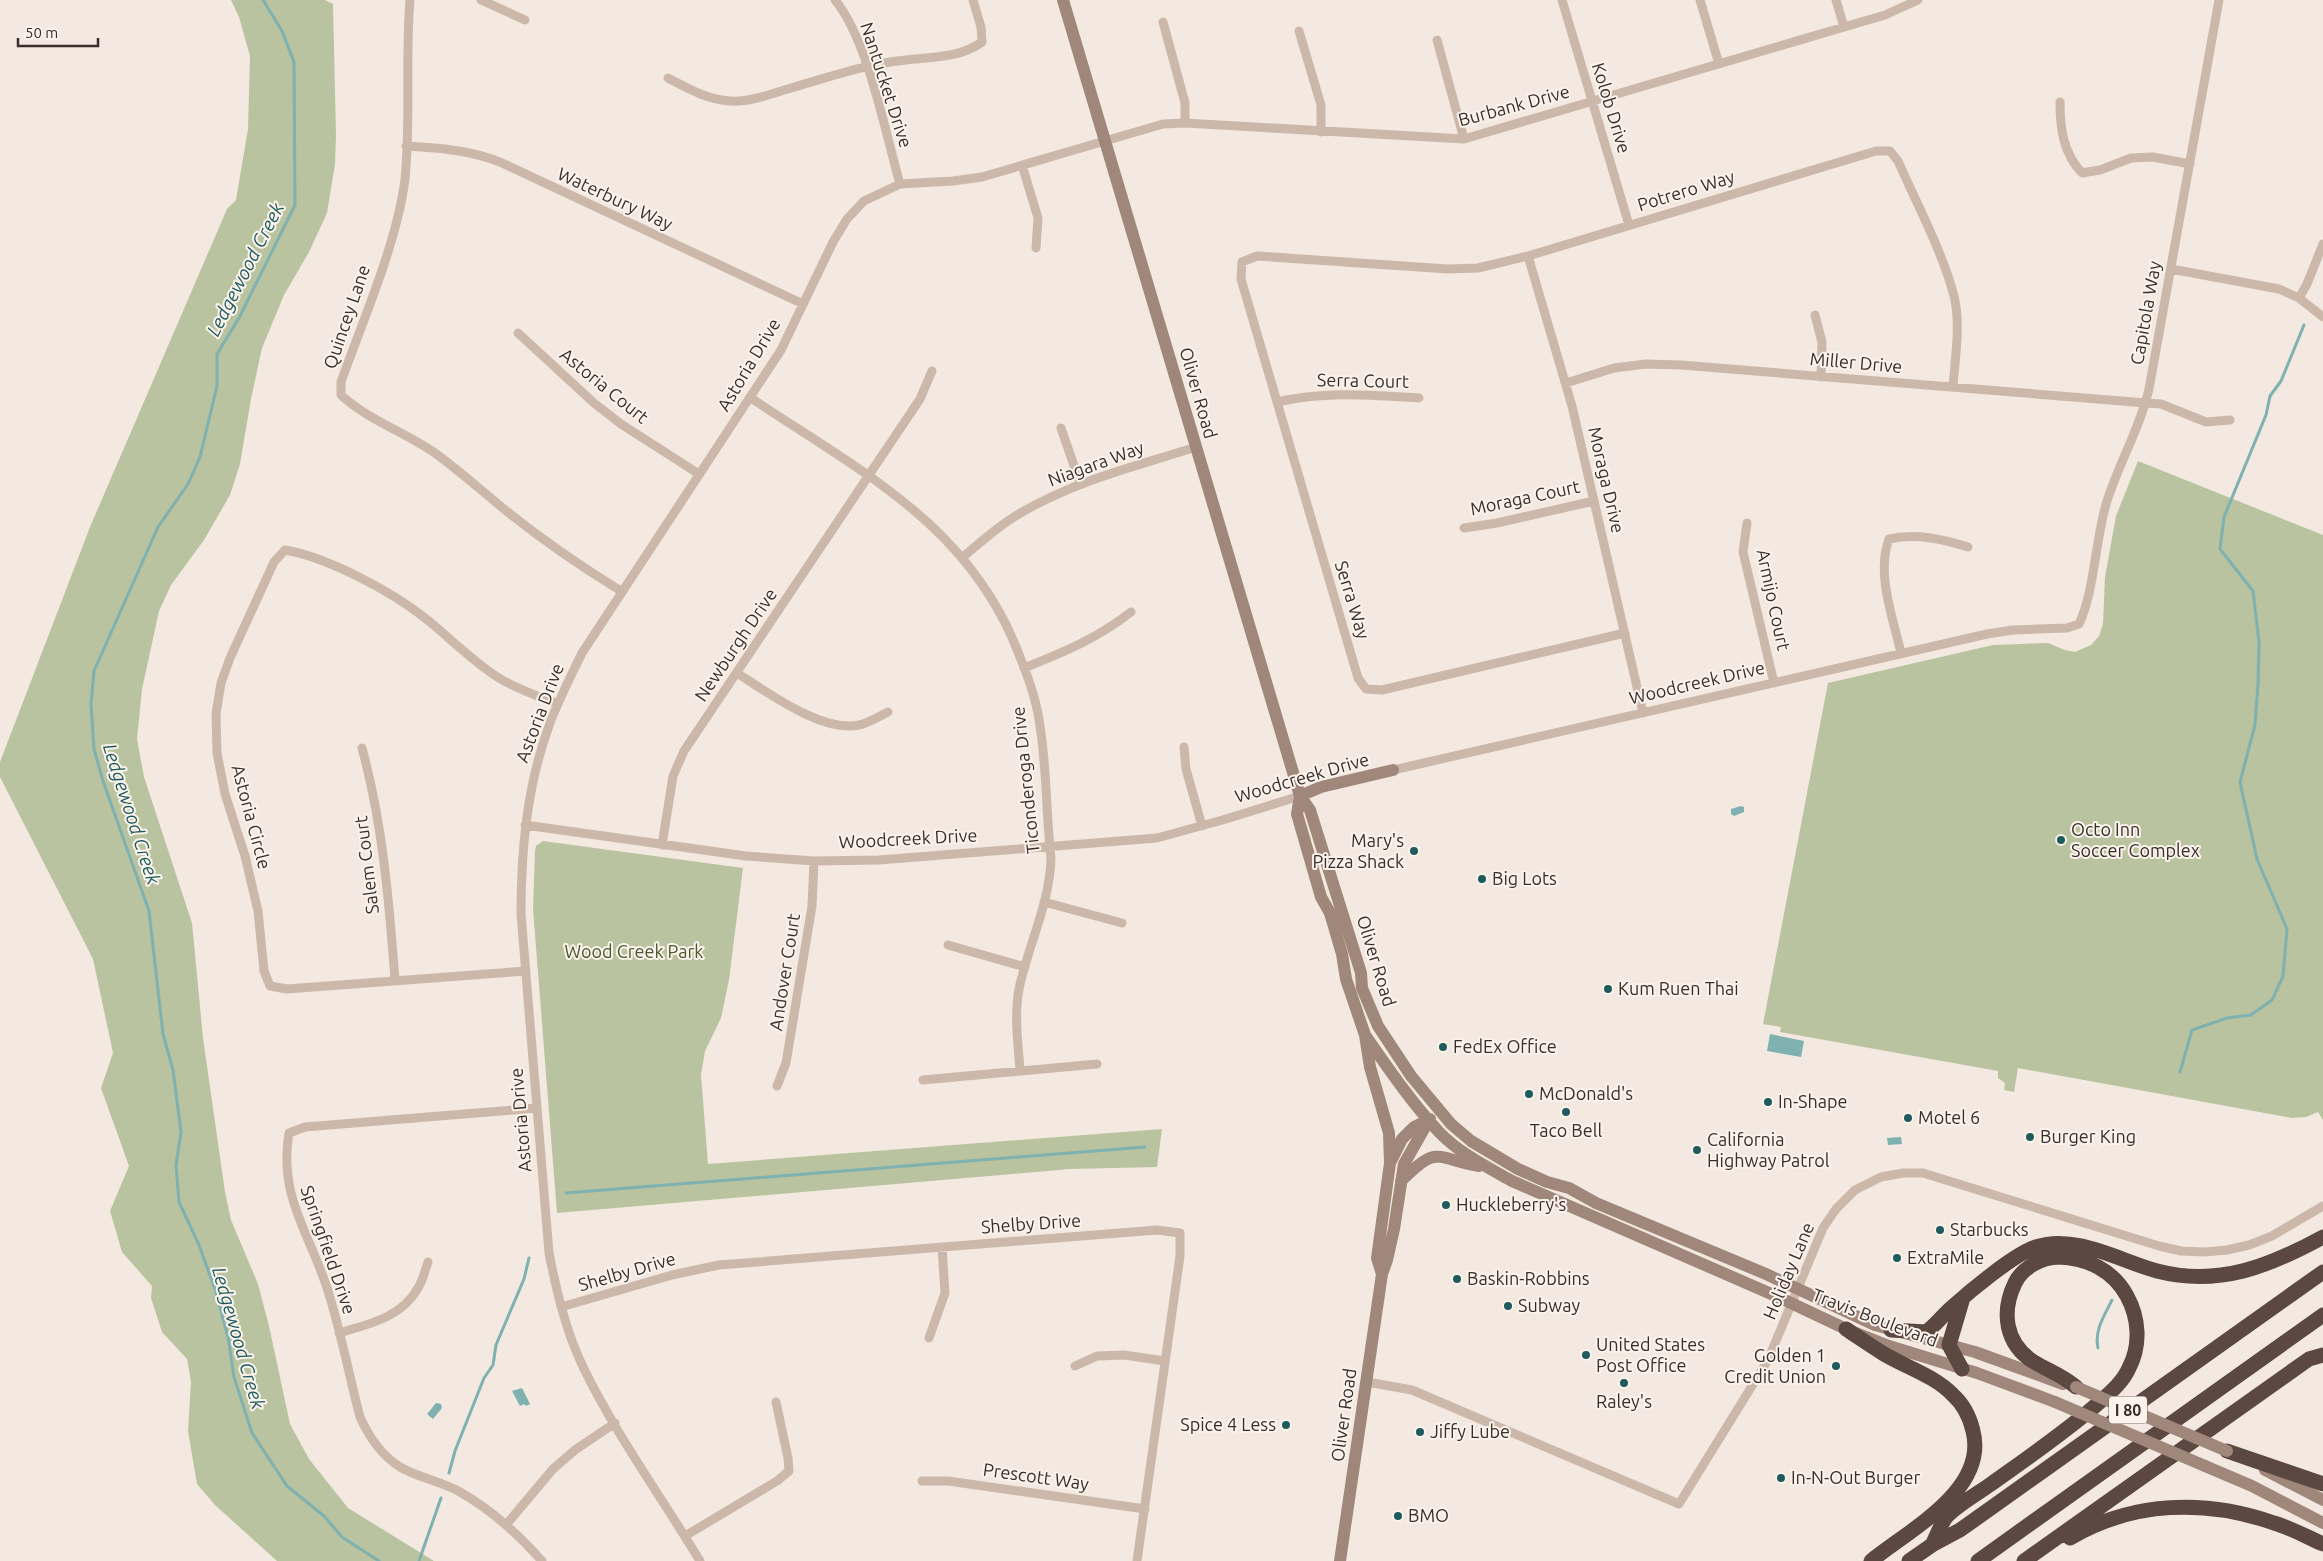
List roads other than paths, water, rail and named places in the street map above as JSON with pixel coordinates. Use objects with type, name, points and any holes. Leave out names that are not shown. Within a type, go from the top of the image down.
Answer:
[{"type":"highway","points":[[1891,1330],[1926,1332],[1938,1323],[1950,1309],[2020,1255],[2037,1246],[2062,1243],[2094,1250],[2158,1271],[2191,1276],[2227,1275],[2256,1269],[2285,1257],[2323,1237]]},
{"type":"highway","points":[[1932,1545],[1947,1516],[2074,1424],[2117,1386],[2131,1364],[2136,1346],[2137,1326],[2133,1307],[2124,1289],[2112,1276],[2096,1265],[2074,1258],[2053,1257],[2032,1265],[2017,1279],[2009,1295],[2006,1313],[2007,1327],[2017,1348],[2034,1362],[2062,1375],[2076,1387]]},
{"type":"highway","name":"I 80","points":[[1909,1561],[1932,1545],[1960,1530],[2323,1272]]},
{"type":"highway","points":[[1962,1301],[1949,1345],[1962,1368]]},
{"type":"highway","name":"I 80","points":[[1978,1561],[2323,1315]]},
{"type":"highway","points":[[1846,1329],[1884,1354],[1940,1384],[1954,1395],[1971,1422],[1975,1440],[1974,1456],[1968,1475],[1946,1504],[1870,1561]]},
{"type":"highway","points":[[2028,1558],[2309,1359],[2323,1355]]},
{"type":"highway","points":[[2227,1451],[2323,1484]]},
{"type":"highway","points":[[2028,1558],[2049,1551],[2082,1531],[2132,1513],[2180,1506],[2226,1510],[2264,1520],[2323,1544]]},
{"type":"street","name":"Quincey Lane","points":[[410,0],[405,178],[397,220],[341,382],[341,395],[353,406],[430,450],[460,471],[508,513],[621,591]]},
{"type":"street","points":[[481,0],[526,20]]},
{"type":"street","name":"Nantucket Drive","points":[[835,0],[842,9],[857,40],[900,184]]},
{"type":"street","points":[[668,78],[701,95],[720,100],[740,101],[762,97],[884,62],[942,57],[970,51],[982,42],[981,27],[972,0]]},
{"type":"street","name":"Oliver Road","points":[[1063,0],[1300,796],[1310,810],[1361,973],[1362,988],[1378,1026],[1411,1076],[1439,1110],[1429,1120],[1404,1164],[1388,1260],[1382,1274],[1340,1561]]},
{"type":"street","name":"Kolob Drive","points":[[1562,0],[1629,225]]},
{"type":"street","points":[[1700,0],[1719,64]]},
{"type":"street","points":[[1836,0],[1844,27]]},
{"type":"street","name":"Burbank Drive","points":[[1105,140],[1163,124],[1185,123],[1464,139],[1885,15],[1918,0]]},
{"type":"street","name":"Capitola Way","points":[[2079,624],[2085,609],[2100,528],[2108,499],[2146,403],[2219,0]]},
{"type":"street","points":[[1163,22],[1185,104],[1185,123]]},
{"type":"street","points":[[1300,31],[1321,105],[1321,132]]},
{"type":"street","points":[[1437,40],[1464,139]]},
{"type":"street","points":[[2060,102],[2060,129],[2073,164],[2082,173],[2100,170],[2131,158],[2153,156],[2190,164]]},
{"type":"street","name":"Astoria Drive","points":[[700,1561],[584,1369],[561,1308],[549,1253],[521,914],[521,870],[525,825],[534,776],[558,704],[582,653],[781,350],[833,242],[847,219],[864,201],[900,184],[953,181],[982,177],[1105,140]]},
{"type":"street","name":"Waterbury Way","points":[[406,146],[451,148],[486,157],[803,304]]},
{"type":"street","name":"Potrero Way","points":[[1242,262],[1258,256],[1448,269],[1478,268],[1528,256],[1876,151],[1890,152],[1898,161],[1944,268],[1954,297],[1957,323],[1953,388]]},
{"type":"street","points":[[1022,165],[1038,218],[1036,248]]},
{"type":"street","points":[[2299,298],[2307,284],[2323,244]]},
{"type":"street","name":"Moraga Drive","points":[[1528,256],[1566,384],[1643,713]]},
{"type":"street","name":"Serra Way","points":[[1242,262],[1241,280],[1358,678],[1366,689],[1382,690],[1625,633]]},
{"type":"street","points":[[2171,269],[2280,289],[2299,298],[2323,317]]},
{"type":"street","points":[[1815,315],[1822,342],[1821,377]]},
{"type":"street","name":"Astoria Court","points":[[518,333],[594,404],[621,424],[699,474]]},
{"type":"street","name":"Miller Drive","points":[[1566,384],[1614,368],[1646,364],[1681,365],[2161,404],[2206,422],[2230,420]]},
{"type":"street","name":"Newburgh Drive","points":[[662,845],[673,776],[684,752],[920,399],[932,371]]},
{"type":"street","name":"Serra Court","points":[[1277,402],[1303,396],[1332,394],[1419,398]]},
{"type":"street","name":"Ticonderoga Drive","points":[[750,398],[906,502],[939,531],[963,557],[989,592],[1010,630],[1024,668],[1040,726],[1051,870],[1044,902],[1025,967],[1016,1015],[1020,1070]]},
{"type":"street","points":[[1061,428],[1080,483]]},
{"type":"street","name":"Niagara Way","points":[[963,557],[988,536],[1022,512],[1080,483],[1196,447]]},
{"type":"street","name":"Moraga Court","points":[[1464,528],[1497,523],[1594,501]]},
{"type":"street","name":"Armijo Court","points":[[1747,523],[1743,552],[1774,683]]},
{"type":"street","points":[[1901,653],[1885,578],[1884,553],[1889,540],[1903,536],[1942,539],[1968,548]]},
{"type":"street","name":"Astoria Circle","points":[[526,971],[287,989],[270,986],[264,971],[258,911],[245,856],[225,794],[217,754],[216,714],[221,683],[230,658],[274,562],[285,550],[303,553],[363,580],[399,600],[424,616],[497,677],[518,689],[558,704]]},
{"type":"street","points":[[1024,668],[1108,631],[1131,612]]},
{"type":"street","name":"Woodcreek Drive","points":[[525,825],[746,856],[814,861],[888,860],[1157,838],[1300,796],[1321,787],[1393,770],[1987,634],[2013,630],[2067,628],[2079,624]]},
{"type":"street","points":[[737,673],[797,710],[828,722],[848,725],[862,724],[888,712]]},
{"type":"street","name":"Salem Court","points":[[362,748],[378,812],[384,851],[395,980]]},
{"type":"street","points":[[1184,748],[1186,769],[1202,826]]},
{"type":"street","name":"Oliver Road","points":[[1300,796],[1297,814],[1321,897],[1330,913],[1342,954],[1346,979],[1365,1034],[1370,1067],[1389,1133],[1390,1163],[1377,1258],[1382,1274]]},
{"type":"street","name":"Andover Court","points":[[777,1086],[786,1063],[810,916],[814,861]]},
{"type":"street","points":[[1044,902],[1122,923]]},
{"type":"street","points":[[948,945],[1025,967]]},
{"type":"street","name":"Oliver Road","points":[[1365,1034],[1396,1081],[1429,1120]]},
{"type":"street","points":[[923,1080],[1097,1064]]},
{"type":"street","name":"Springfield Drive","points":[[537,1108],[305,1127],[288,1133],[286,1150],[289,1188],[299,1221],[317,1257],[339,1333],[360,1417],[369,1436],[382,1452],[400,1467],[459,1492],[506,1525],[542,1561]]},
{"type":"street","name":"Travis Boulevard","points":[[1439,1110],[1451,1124],[1472,1141],[1518,1169],[1547,1182],[1569,1188],[1596,1203],[1665,1230],[1867,1321],[1891,1330],[1949,1345],[2076,1387],[2227,1451],[2323,1500]]},
{"type":"street","name":"Oliver Road","points":[[1390,1163],[1402,1139],[1414,1127],[1429,1120]]},
{"type":"street","name":"Travis Boulevard","points":[[1429,1120],[1440,1133],[1486,1167],[1512,1181],[1846,1329],[1889,1346],[1962,1368],[2055,1402],[2252,1486],[2323,1522]]},
{"type":"street","points":[[1402,1181],[1417,1166],[1432,1156],[1445,1156],[1486,1167]]},
{"type":"street","name":"Holiday Lane","points":[[1367,1382],[1412,1390],[1679,1504],[1768,1360],[1823,1228],[1846,1197],[1867,1183],[1881,1177],[1903,1173],[1923,1173],[2159,1246],[2181,1251],[2205,1252],[2227,1250],[2249,1244],[2272,1236],[2323,1206]]},
{"type":"street","name":"Shelby Drive","points":[[561,1308],[672,1275],[719,1265],[1157,1230],[1180,1233],[1180,1256],[1136,1561]]},
{"type":"street","points":[[929,1338],[941,1310],[945,1293],[942,1247]]},
{"type":"street","points":[[339,1333],[383,1320],[403,1307],[419,1288],[428,1262]]},
{"type":"street","points":[[1075,1366],[1097,1356],[1124,1355],[1165,1360]]},
{"type":"street","points":[[685,1536],[777,1481],[788,1471],[788,1458],[776,1402]]},
{"type":"street","points":[[506,1525],[553,1469],[575,1450],[615,1423]]},
{"type":"street","name":"Prescott Way","points":[[922,1481],[948,1480],[1144,1509]]},
{"type":"water","points":[[1744,807],[1744,812],[1734,816],[1731,814],[1731,809]]},
{"type":"water","points":[[1770,1034],[1804,1041],[1801,1057],[1767,1051]]},
{"type":"water","points":[[1901,1137],[1902,1144],[1888,1145],[1887,1138]]},
{"type":"water","points":[[522,1388],[530,1404],[526,1406],[524,1404],[520,1406],[512,1391]]},
{"type":"water","points":[[436,1403],[441,1404],[442,1408],[433,1419],[427,1414]]},
{"type":"waterway","name":"Ledgewood Creek","points":[[263,0],[282,31],[294,62],[295,205],[239,318],[217,354],[217,386],[200,457],[188,484],[158,527],[94,671],[91,704],[94,749],[103,781],[149,911],[163,1034],[173,1070],[181,1132],[176,1165],[179,1202],[199,1245],[216,1292],[228,1337],[234,1377],[252,1433],[287,1486],[324,1516],[342,1537],[379,1561]]},
{"type":"waterway","points":[[2180,1072],[2192,1030],[2227,1018],[2251,1015],[2272,1000],[2283,976],[2287,929],[2257,859],[2240,782],[2255,725],[2258,684],[2259,642],[2253,591],[2220,549],[2224,517],[2266,415],[2270,396],[2281,381],[2304,325]]},
{"type":"waterway","points":[[566,1193],[1145,1147]]},
{"type":"waterway","points":[[449,1473],[455,1451],[484,1378],[493,1365],[496,1345],[524,1279],[529,1258]]},
{"type":"waterway","points":[[2098,1348],[2097,1336],[2112,1300]]},
{"type":"waterway","points":[[419,1561],[441,1498]]},
{"type":"place","name":"Octo Inn Soccer Complex","points":[[2061,840]]},
{"type":"place","name":"Mary's Pizza Shack","points":[[1414,851]]},
{"type":"place","name":"Big Lots","points":[[1482,879]]},
{"type":"place","name":"Kum Ruen Thai","points":[[1608,989]]},
{"type":"place","name":"FedEx Office","points":[[1443,1047]]},
{"type":"place","name":"McDonald's","points":[[1529,1094]]},
{"type":"place","name":"In-Shape","points":[[1768,1102]]},
{"type":"place","name":"Taco Bell","points":[[1566,1112]]},
{"type":"place","name":"Motel 6","points":[[1908,1118]]},
{"type":"place","name":"Burger King","points":[[2030,1137]]},
{"type":"place","name":"California Highway Patrol","points":[[1697,1150]]},
{"type":"place","name":"Huckleberry's","points":[[1446,1205]]},
{"type":"place","name":"Starbucks","points":[[1940,1230]]},
{"type":"place","name":"ExtraMile","points":[[1897,1258]]},
{"type":"place","name":"Baskin-Robbins","points":[[1457,1279]]},
{"type":"place","name":"Subway","points":[[1508,1306]]},
{"type":"place","name":"United States Post Office","points":[[1586,1355]]},
{"type":"place","name":"Golden 1 Credit Union","points":[[1836,1366]]},
{"type":"place","name":"Raley's","points":[[1624,1383]]},
{"type":"place","name":"Spice 4 Less","points":[[1286,1425]]},
{"type":"place","name":"Jiffy Lube","points":[[1420,1432]]},
{"type":"place","name":"In-N-Out Burger","points":[[1781,1478]]},
{"type":"place","name":"BMO","points":[[1398,1516]]},
{"type":"park label","name":"Wood Creek Park","points":[[634,952]]}]
